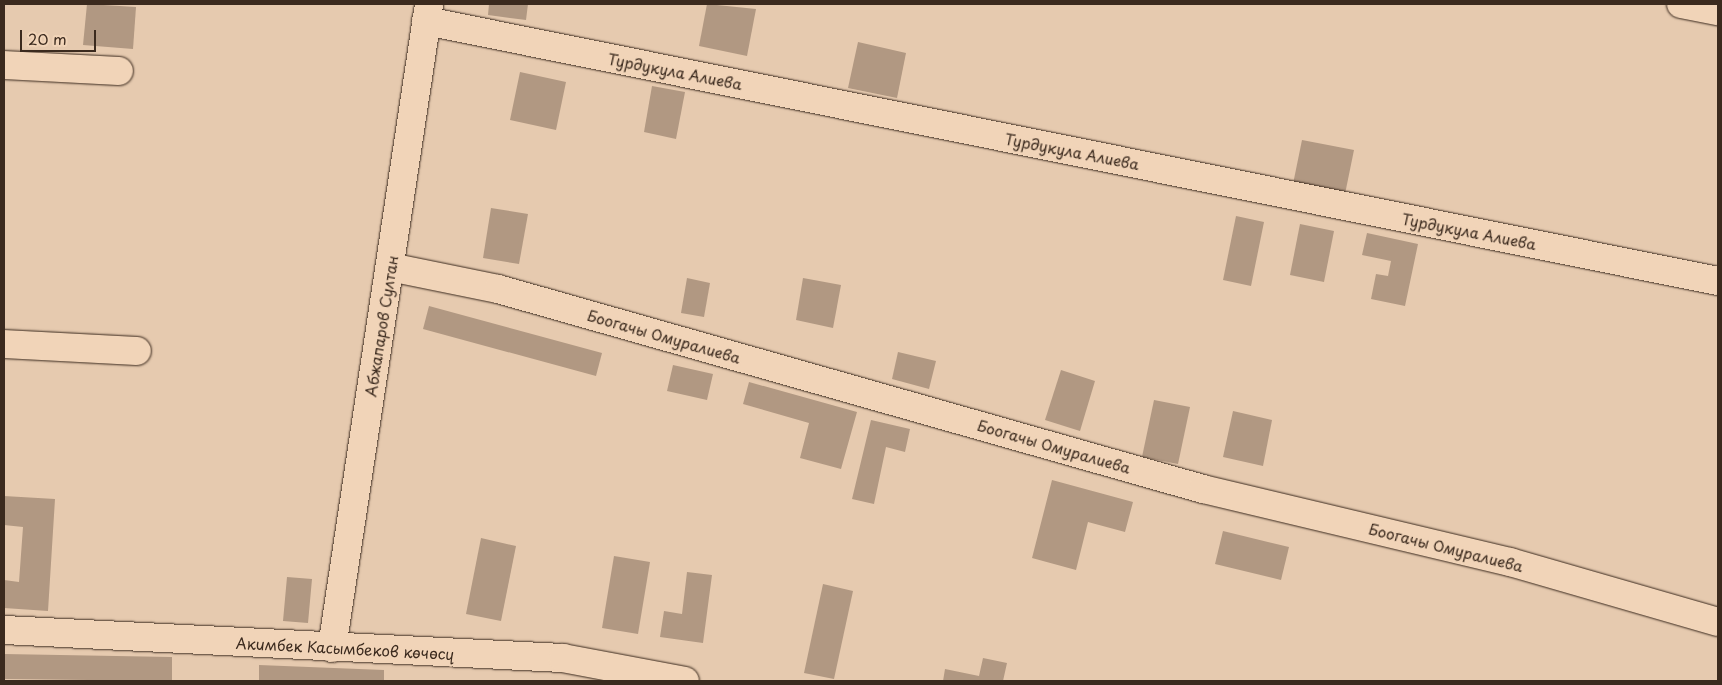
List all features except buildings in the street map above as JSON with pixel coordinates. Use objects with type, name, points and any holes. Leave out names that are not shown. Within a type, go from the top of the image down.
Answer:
[{"type":"street","points":[[1682,4],[1718,11]]},
{"type":"street","name":"Абжапаров Султан","points":[[332,648],[428,12]]},
{"type":"street","name":"Турдукула Алиева","points":[[428,12],[1718,281]]},
{"type":"street","points":[[4,65],[119,71]]},
{"type":"street","name":"Боогачы Омуралиева","points":[[390,267],[498,289],[1203,489],[1510,562],[1718,622]]},
{"type":"street","points":[[4,344],[136,351]]},
{"type":"street","name":"Акимбек Касымбеков көчөсү","points":[[4,630],[332,648],[563,658],[629,676],[685,681]]}]
